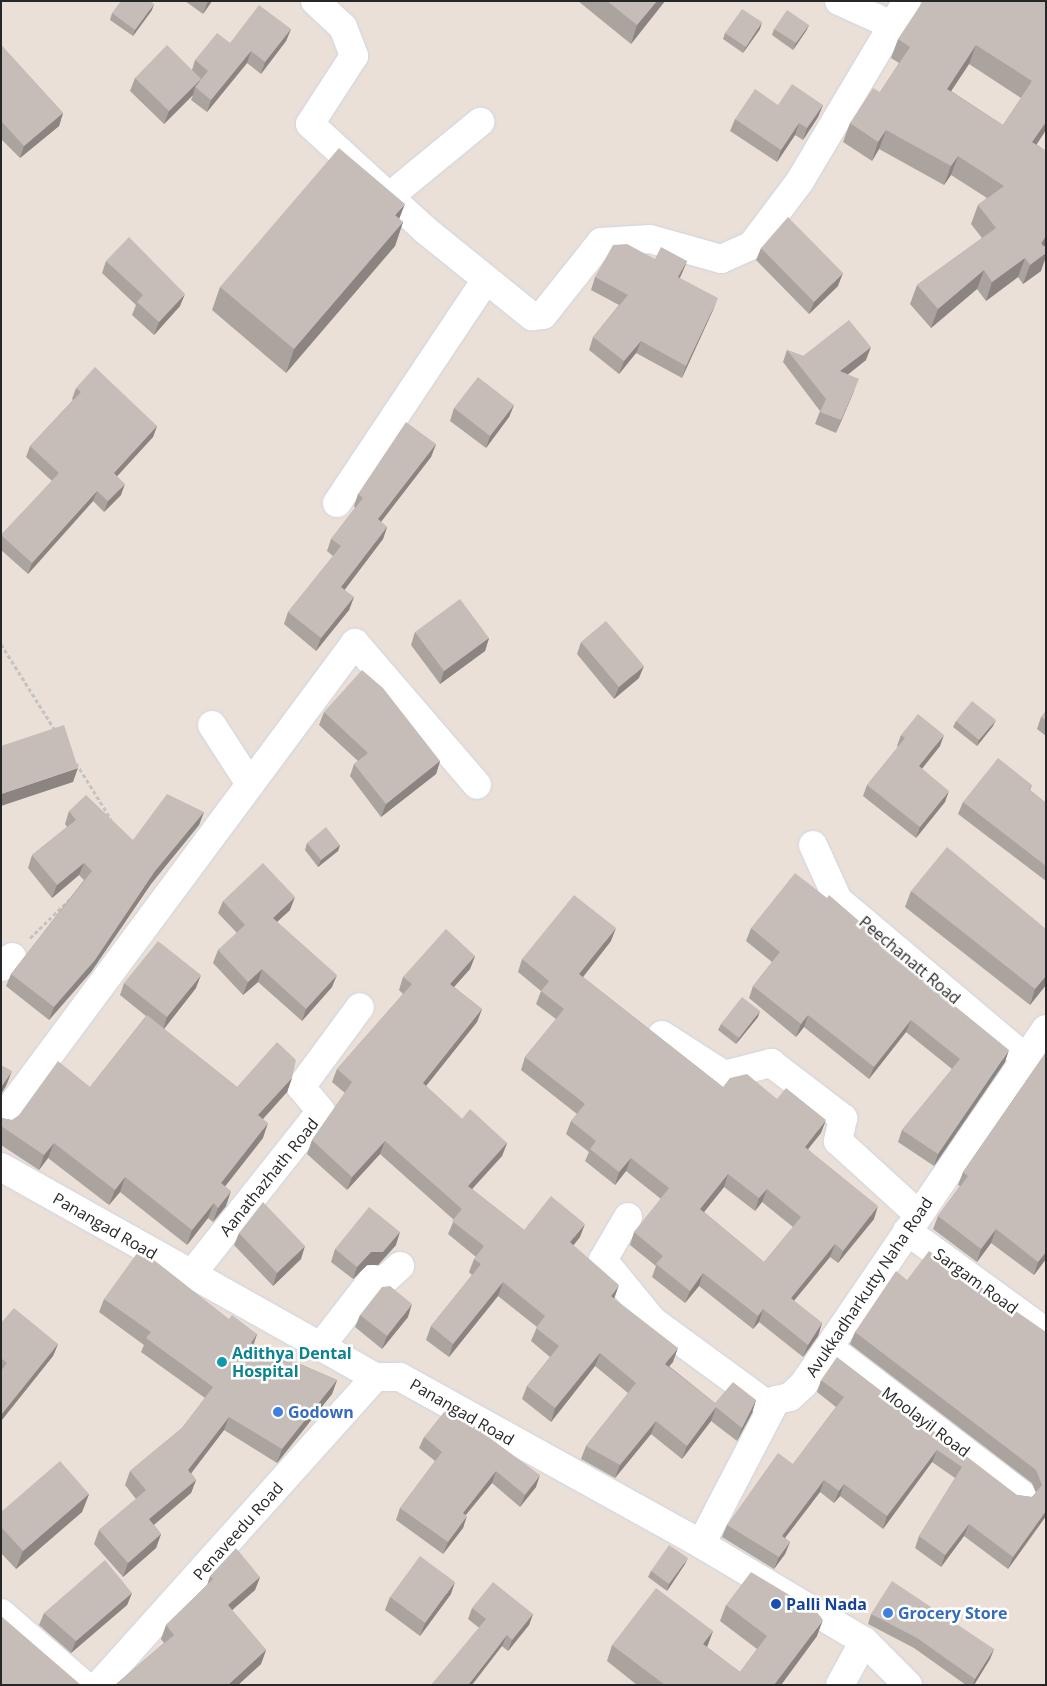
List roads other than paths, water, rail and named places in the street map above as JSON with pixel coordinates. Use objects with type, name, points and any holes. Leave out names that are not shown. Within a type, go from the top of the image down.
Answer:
[{"type":"street","points":[[315,1],[343,27],[354,56],[310,124],[484,280],[532,316],[543,316],[601,242],[650,239],[721,259],[752,244],[800,180],[907,1]]},
{"type":"street","points":[[839,1],[892,25]]},
{"type":"street","points":[[390,196],[480,122]]},
{"type":"street","points":[[337,503],[484,280]]},
{"type":"street","points":[[1,1120],[355,643],[477,785]]},
{"type":"street","points":[[212,725],[250,784]]},
{"type":"street","name":"Peechanatt Road","points":[[814,845],[838,900],[1027,1059]]},
{"type":"street","name":"Aanathazhath Road","points":[[191,1276],[322,1111],[301,1087],[360,1007]]},
{"type":"street","name":"Avukkadharkutty Naha Road","points":[[701,1544],[772,1408],[803,1385],[830,1348],[913,1222],[1046,1029]]},
{"type":"street","name":"Sargam Road","points":[[662,1035],[724,1074],[771,1062],[843,1118],[838,1140],[913,1222],[1046,1332]]},
{"type":"street","name":"Panangad Road","points":[[1,1167],[191,1276],[375,1377],[400,1377],[701,1544],[864,1641],[908,1685]]},
{"type":"street","points":[[628,1217],[603,1260],[653,1321],[772,1408]]},
{"type":"street","points":[[320,1347],[373,1280],[380,1284],[400,1266]]},
{"type":"street","name":"Moolayil Road","points":[[830,1348],[1022,1495]]},
{"type":"street","name":"Penaveedu Road","points":[[99,1685],[375,1377]]},
{"type":"street","points":[[1,1613],[84,1685]]},
{"type":"street","points":[[840,1685],[864,1641]]},
{"type":"place","name":"Adithya Dental Hospital","points":[[222,1362]]},
{"type":"place","name":"Godown","points":[[278,1412]]},
{"type":"place","name":"Palli Nada","points":[[776,1604]]},
{"type":"place","name":"Grocery Store","points":[[888,1613]]}]
